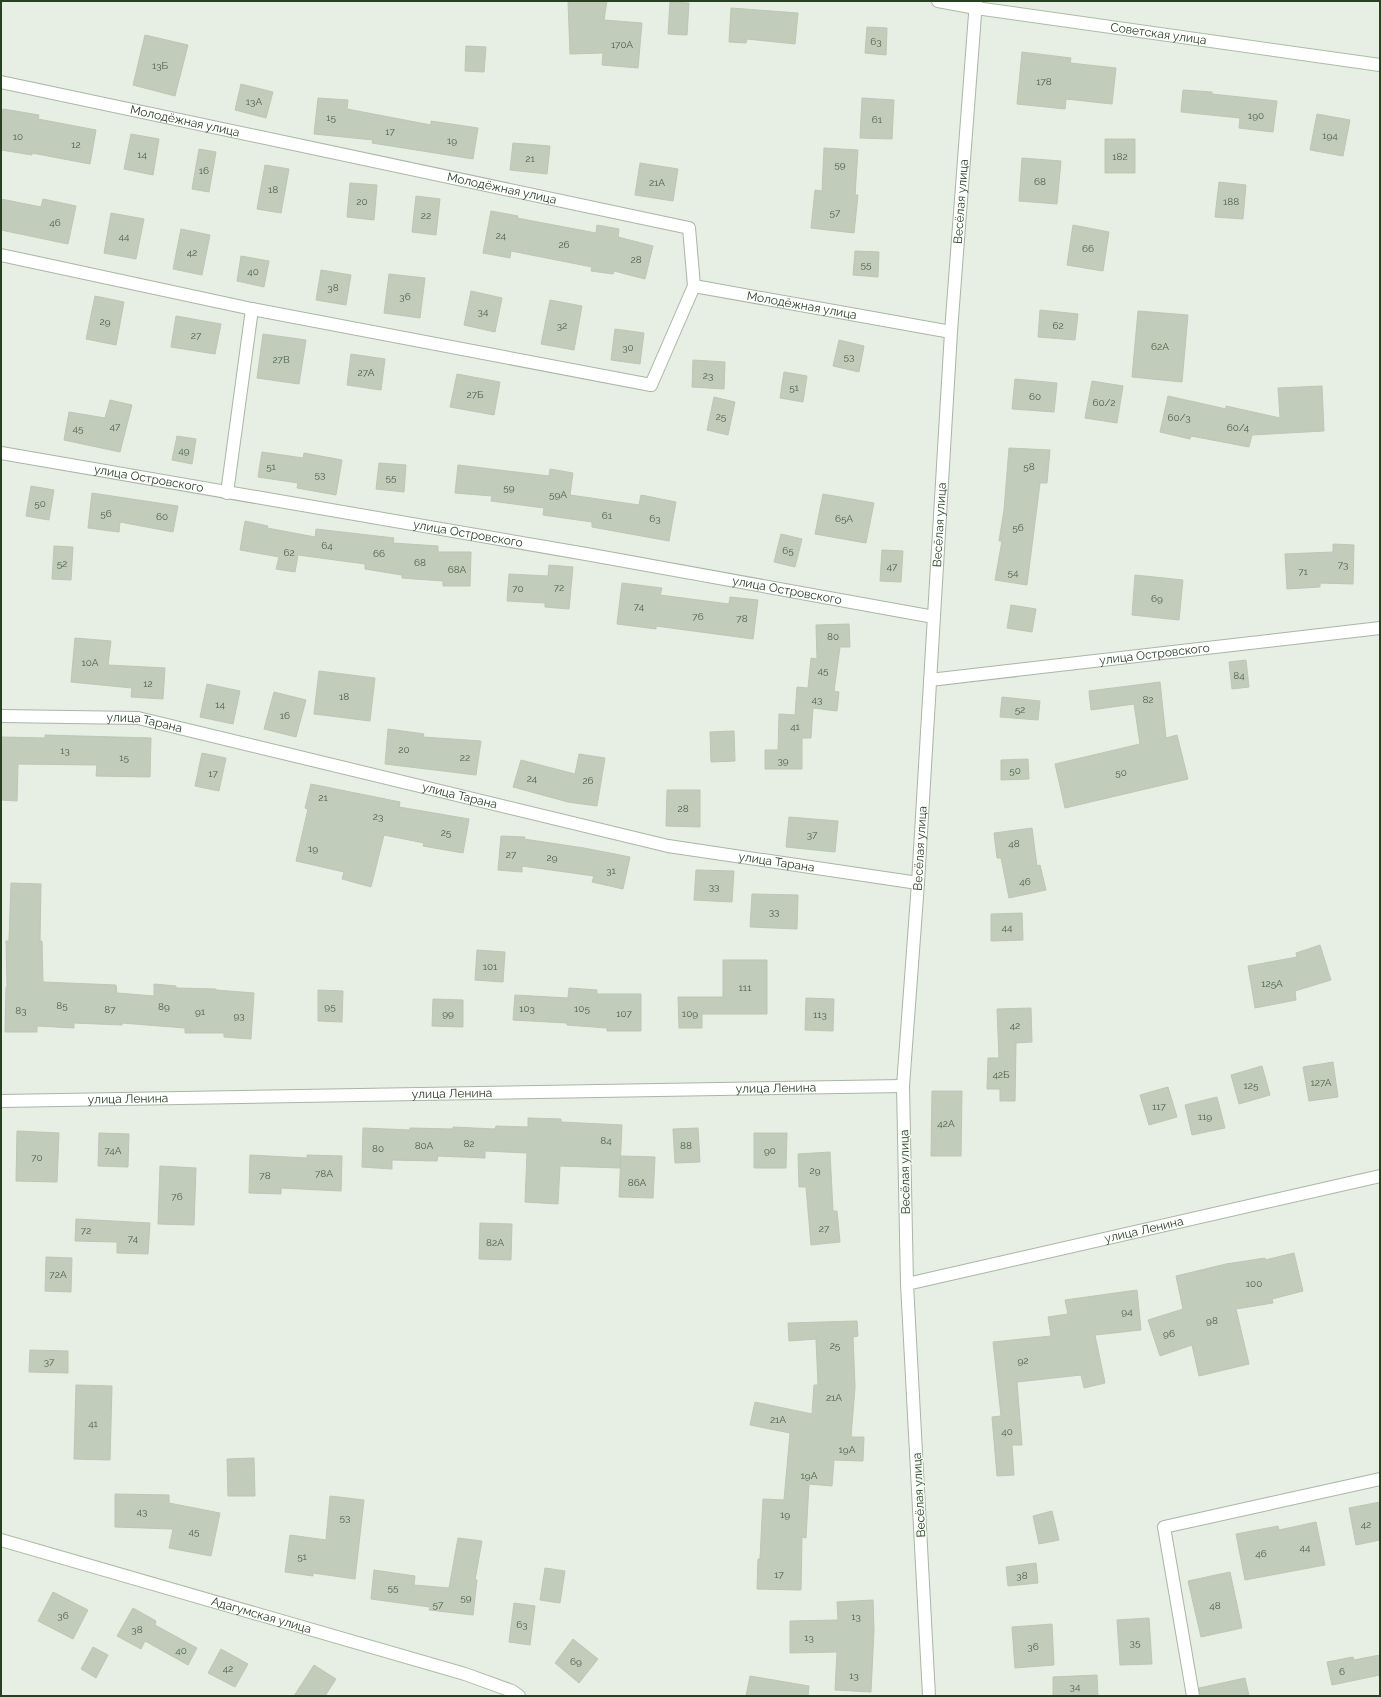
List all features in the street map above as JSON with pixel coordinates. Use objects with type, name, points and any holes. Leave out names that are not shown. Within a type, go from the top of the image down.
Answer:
[{"type":"street","name":"Советская улица","points":[[938,1],[976,4],[1380,65]]},
{"type":"street","name":"Весёлая улица","points":[[929,1696],[907,1284],[903,1086],[918,883],[951,332],[976,4]]},
{"type":"street","name":"Молодёжная улица","points":[[1,82],[689,228],[694,286],[951,332]]},
{"type":"street","points":[[1,255],[252,309],[650,385],[694,286]]},
{"type":"street","points":[[227,493],[252,309]]},
{"type":"street","name":"улица Островского","points":[[1,453],[586,554],[934,617]]},
{"type":"street","name":"улица Островского","points":[[930,680],[1380,628]]},
{"type":"street","name":"улица Тарана","points":[[1,716],[138,718],[668,846],[918,883]]},
{"type":"street","name":"улица Ленина","points":[[1,1101],[903,1086]]},
{"type":"street","name":"улица Ленина","points":[[907,1284],[1380,1176]]},
{"type":"street","points":[[1193,1696],[1164,1526],[1380,1479]]},
{"type":"street","name":"Адагумская улица","points":[[1,1540],[466,1674],[512,1691],[519,1696]]},
{"type":"building","points":[[568,1],[607,1],[604,20],[642,23],[638,68],[602,65],[603,53],[570,54]]},
{"type":"building","points":[[670,2],[689,3],[687,35],[668,34]]},
{"type":"building","points":[[731,8],[798,13],[795,44],[747,39],[746,43],[729,42]]},
{"type":"building","points":[[867,27],[887,28],[886,55],[865,53]]},
{"type":"building","points":[[145,35],[188,45],[175,96],[133,85]]},
{"type":"building","points":[[466,46],[486,47],[484,72],[465,71]]},
{"type":"building","points":[[1022,52],[1071,58],[1070,63],[1116,68],[1112,104],[1066,99],[1065,109],[1017,104]]},
{"type":"building","points":[[241,84],[273,92],[266,118],[235,110]]},
{"type":"building","points":[[1183,90],[1212,92],[1212,94],[1277,101],[1273,132],[1239,128],[1240,118],[1181,112]]},
{"type":"building","points":[[318,98],[348,100],[347,109],[431,125],[431,121],[478,128],[473,159],[372,143],[373,140],[314,134]]},
{"type":"building","points":[[862,98],[894,100],[892,139],[860,138]]},
{"type":"building","points":[[3,109],[39,115],[38,119],[96,130],[90,164],[32,153],[32,155],[1,150],[1,121]]},
{"type":"building","points":[[1317,114],[1350,120],[1343,156],[1310,150]]},
{"type":"building","points":[[131,134],[159,139],[153,175],[124,169]]},
{"type":"building","points":[[1105,139],[1135,139],[1135,173],[1105,173]]},
{"type":"building","points":[[513,143],[550,146],[547,174],[510,170]]},
{"type":"building","points":[[824,148],[858,150],[855,195],[858,195],[854,233],[811,228],[815,190],[822,191]]},
{"type":"building","points":[[199,149],[216,152],[209,192],[192,189]]},
{"type":"building","points":[[1022,158],[1061,161],[1057,204],[1019,201]]},
{"type":"building","points":[[640,163],[678,169],[673,201],[635,195]]},
{"type":"building","points":[[265,165],[289,169],[281,213],[257,209]]},
{"type":"building","points":[[1219,182],[1246,185],[1243,219],[1215,217]]},
{"type":"building","points":[[350,183],[377,185],[374,220],[347,217]]},
{"type":"building","points":[[416,196],[440,199],[436,235],[412,232]]},
{"type":"building","points":[[1,199],[41,207],[43,199],[76,206],[68,244],[1,230]]},
{"type":"building","points":[[491,211],[518,216],[517,218],[596,233],[597,225],[619,229],[618,237],[653,246],[645,279],[614,271],[613,274],[591,271],[592,267],[511,251],[510,258],[483,253]]},
{"type":"building","points":[[111,213],[144,219],[136,259],[104,253]]},
{"type":"building","points":[[1073,225],[1109,232],[1103,271],[1067,265]]},
{"type":"building","points":[[181,229],[210,235],[202,275],[173,269]]},
{"type":"building","points":[[855,251],[879,252],[878,277],[853,275]]},
{"type":"building","points":[[241,256],[269,261],[264,287],[237,281]]},
{"type":"building","points":[[321,270],[351,275],[346,305],[316,300]]},
{"type":"building","points":[[389,274],[425,278],[420,318],[384,313]]},
{"type":"building","points":[[471,291],[502,298],[495,332],[464,325]]},
{"type":"building","points":[[95,296],[124,302],[116,345],[86,339]]},
{"type":"building","points":[[550,300],[582,306],[574,350],[541,344]]},
{"type":"building","points":[[1040,310],[1078,314],[1075,340],[1038,337]]},
{"type":"building","points":[[1138,311],[1188,315],[1182,382],[1132,377]]},
{"type":"building","points":[[176,316],[221,324],[215,354],[171,347]]},
{"type":"building","points":[[615,329],[644,333],[640,364],[611,360]]},
{"type":"building","points":[[263,334],[306,340],[299,384],[257,378]]},
{"type":"building","points":[[839,340],[864,346],[859,372],[833,366]]},
{"type":"building","points":[[351,354],[385,359],[381,390],[347,385]]},
{"type":"building","points":[[693,360],[725,362],[724,389],[692,387]]},
{"type":"building","points":[[784,372],[807,376],[803,402],[780,398]]},
{"type":"building","points":[[457,374],[500,382],[494,415],[450,407]]},
{"type":"building","points":[[1015,379],[1057,383],[1054,412],[1012,409]]},
{"type":"building","points":[[1092,381],[1123,386],[1117,423],[1085,418]]},
{"type":"building","points":[[1322,386],[1324,431],[1252,435],[1249,447],[1191,436],[1190,439],[1160,432],[1168,396],[1226,409],[1226,406],[1280,418],[1278,388]]},
{"type":"building","points":[[714,397],[735,402],[728,435],[707,430]]},
{"type":"building","points":[[110,400],[132,405],[120,452],[64,440],[69,412],[105,418]]},
{"type":"building","points":[[177,436],[196,439],[192,464],[172,460]]},
{"type":"building","points":[[1009,448],[1050,450],[1047,483],[1040,483],[1027,585],[995,580],[1002,541],[999,541],[1004,510]]},
{"type":"building","points":[[262,452],[303,458],[304,453],[342,460],[336,495],[297,488],[298,483],[258,477]]},
{"type":"building","points":[[379,463],[406,465],[404,492],[376,489]]},
{"type":"building","points":[[458,465],[549,476],[550,469],[573,473],[570,495],[639,505],[641,495],[676,502],[669,541],[592,527],[592,522],[543,515],[544,508],[491,501],[492,496],[455,493]]},
{"type":"building","points":[[31,486],[54,490],[49,520],[26,516]]},
{"type":"building","points":[[92,493],[178,506],[173,532],[120,522],[119,532],[88,528]]},
{"type":"building","points":[[823,494],[874,503],[866,543],[815,534]]},
{"type":"building","points":[[245,521],[268,526],[267,528],[315,537],[316,529],[394,538],[393,543],[438,546],[438,552],[471,552],[470,586],[443,586],[443,581],[402,578],[402,575],[365,569],[365,564],[298,555],[295,572],[276,569],[279,557],[240,550]]},
{"type":"building","points":[[781,534],[802,539],[795,567],[774,562]]},
{"type":"building","points":[[1333,544],[1354,545],[1353,584],[1320,583],[1320,587],[1287,589],[1285,554],[1333,552]]},
{"type":"building","points":[[54,546],[73,547],[71,580],[52,579]]},
{"type":"building","points":[[882,550],[903,551],[901,582],[880,581]]},
{"type":"building","points":[[549,565],[573,567],[569,609],[545,607],[545,603],[507,601],[509,574],[548,576]]},
{"type":"building","points":[[1135,575],[1183,580],[1179,620],[1132,615]]},
{"type":"building","points":[[622,583],[662,588],[660,595],[729,604],[730,597],[758,600],[753,639],[656,626],[656,629],[617,624]]},
{"type":"building","points":[[1011,605],[1036,609],[1032,632],[1007,628]]},
{"type":"building","points":[[849,624],[850,647],[840,647],[834,691],[839,692],[837,711],[813,708],[811,738],[802,738],[802,769],[765,769],[765,750],[778,750],[779,714],[795,715],[797,687],[808,688],[811,658],[817,659],[816,625]]},
{"type":"building","points":[[75,638],[111,641],[108,665],[165,668],[163,699],[131,697],[132,688],[71,682]]},
{"type":"building","points":[[1246,660],[1249,687],[1232,689],[1229,662]]},
{"type":"building","points":[[319,671],[375,678],[370,721],[314,714]]},
{"type":"building","points":[[1160,682],[1166,738],[1177,735],[1188,779],[1065,808],[1055,764],[1140,744],[1134,704],[1091,710],[1089,691]]},
{"type":"building","points":[[207,684],[240,691],[233,724],[200,717]]},
{"type":"building","points":[[274,692],[306,700],[296,737],[264,729]]},
{"type":"building","points":[[1002,697],[1040,701],[1038,720],[1000,717]]},
{"type":"building","points":[[388,729],[424,734],[423,737],[481,741],[476,775],[385,764]]},
{"type":"building","points":[[734,731],[735,761],[711,762],[710,732]]},
{"type":"building","points":[[45,735],[151,738],[150,777],[96,776],[97,765],[18,764],[17,801],[1,800],[1,737],[45,738]]},
{"type":"building","points":[[202,753],[226,758],[219,791],[195,786]]},
{"type":"building","points":[[579,754],[605,758],[597,806],[568,802],[513,787],[521,760],[575,774]]},
{"type":"building","points":[[1028,759],[1029,779],[1001,780],[1001,760]]},
{"type":"building","points":[[311,784],[400,802],[399,807],[469,819],[463,853],[423,846],[424,843],[384,835],[371,887],[342,879],[344,872],[296,861],[308,809],[305,808]]},
{"type":"building","points":[[667,790],[700,790],[700,827],[666,826]]},
{"type":"building","points":[[789,817],[838,821],[835,852],[786,847]]},
{"type":"building","points":[[1032,828],[1037,866],[1040,865],[1046,890],[1009,898],[1001,858],[997,858],[994,833]]},
{"type":"building","points":[[501,836],[525,837],[524,839],[630,857],[623,889],[592,882],[594,876],[522,866],[522,872],[498,870]]},
{"type":"building","points":[[696,870],[734,871],[732,902],[694,900]]},
{"type":"building","points":[[11,883],[41,884],[40,941],[42,941],[43,982],[116,985],[117,993],[154,996],[154,984],[176,986],[176,988],[216,989],[254,993],[251,1039],[224,1037],[224,1033],[185,1033],[185,1028],[122,1023],[122,1025],[74,1023],[74,1028],[37,1026],[37,1032],[5,1032],[7,987],[6,941],[9,941]]},
{"type":"building","points":[[752,894],[798,895],[797,929],[750,927]]},
{"type":"building","points":[[1022,913],[1023,940],[991,941],[991,914]]},
{"type":"building","points":[[1320,945],[1331,980],[1295,991],[1296,1000],[1255,1008],[1248,966],[1297,957],[1296,953]]},
{"type":"building","points":[[477,950],[505,952],[503,982],[475,980]]},
{"type":"building","points":[[723,960],[767,960],[767,1014],[702,1014],[702,1028],[679,1028],[678,997],[723,997]]},
{"type":"building","points":[[569,988],[597,990],[597,994],[641,994],[641,1031],[607,1031],[607,1028],[567,1025],[567,1023],[513,1020],[515,995],[568,998]]},
{"type":"building","points":[[318,990],[343,991],[342,1022],[318,1021]]},
{"type":"building","points":[[806,998],[834,999],[833,1031],[805,1030]]},
{"type":"building","points":[[433,999],[463,1000],[463,1027],[432,1026]]},
{"type":"building","points":[[1031,1008],[1032,1042],[1016,1043],[1015,1101],[1000,1101],[1000,1089],[987,1089],[988,1058],[999,1058],[997,1009]]},
{"type":"building","points":[[1333,1062],[1338,1097],[1309,1101],[1303,1067]]},
{"type":"building","points":[[1262,1066],[1270,1095],[1239,1104],[1231,1075]]},
{"type":"building","points":[[1168,1087],[1177,1117],[1149,1125],[1140,1095]]},
{"type":"building","points":[[932,1091],[962,1091],[961,1156],[931,1156]]},
{"type":"building","points":[[1217,1097],[1225,1128],[1192,1135],[1185,1105]]},
{"type":"building","points":[[528,1118],[561,1119],[561,1122],[622,1125],[620,1168],[560,1166],[558,1204],[525,1202],[527,1153],[485,1151],[485,1158],[438,1156],[437,1161],[392,1160],[392,1169],[362,1167],[363,1128],[410,1130],[410,1128],[453,1129],[453,1127],[495,1129],[496,1126],[528,1127]]},
{"type":"building","points":[[698,1128],[700,1162],[675,1163],[673,1129]]},
{"type":"building","points":[[17,1131],[59,1133],[57,1182],[16,1181]]},
{"type":"building","points":[[99,1133],[129,1134],[128,1167],[98,1166]]},
{"type":"building","points":[[754,1133],[787,1133],[786,1168],[754,1168]]},
{"type":"building","points":[[830,1152],[833,1211],[837,1211],[840,1242],[811,1245],[806,1187],[799,1187],[798,1154]]},
{"type":"building","points":[[250,1155],[307,1158],[307,1155],[342,1156],[341,1191],[281,1188],[281,1194],[249,1193]]},
{"type":"building","points":[[621,1156],[655,1157],[653,1198],[619,1197]]},
{"type":"building","points":[[160,1166],[196,1168],[194,1225],[158,1224]]},
{"type":"building","points":[[76,1219],[150,1223],[148,1254],[117,1253],[117,1242],[75,1241]]},
{"type":"building","points":[[480,1223],[512,1224],[511,1260],[479,1259]]},
{"type":"building","points":[[1294,1253],[1303,1291],[1272,1299],[1273,1303],[1236,1309],[1249,1364],[1199,1376],[1192,1345],[1160,1356],[1148,1320],[1183,1309],[1176,1276],[1226,1264],[1265,1258],[1265,1260]]},
{"type":"building","points":[[46,1257],[72,1258],[71,1292],[45,1291]]},
{"type":"building","points":[[1137,1290],[1141,1330],[1095,1335],[1105,1383],[1084,1388],[1081,1375],[1017,1382],[1022,1445],[1012,1445],[1014,1475],[997,1476],[992,1417],[1001,1416],[993,1342],[1051,1336],[1048,1317],[1068,1314],[1065,1300]]},
{"type":"building","points":[[857,1321],[858,1336],[853,1337],[855,1387],[851,1437],[864,1437],[863,1461],[834,1460],[832,1486],[809,1484],[806,1538],[802,1537],[801,1590],[757,1589],[763,1499],[784,1500],[790,1433],[750,1425],[755,1402],[812,1414],[814,1385],[818,1385],[816,1339],[789,1341],[788,1323]]},
{"type":"building","points":[[30,1350],[68,1351],[68,1373],[29,1372]]},
{"type":"building","points":[[76,1385],[112,1386],[110,1460],[74,1459]]},
{"type":"building","points":[[254,1458],[255,1496],[228,1496],[227,1459]]},
{"type":"building","points":[[115,1494],[169,1495],[169,1503],[220,1513],[211,1556],[169,1548],[173,1529],[115,1527]]},
{"type":"building","points":[[330,1496],[364,1500],[355,1579],[313,1573],[313,1576],[285,1572],[290,1535],[326,1540]]},
{"type":"building","points":[[1380,1502],[1380,1540],[1356,1545],[1349,1508]]},
{"type":"building","points":[[1052,1511],[1059,1540],[1039,1544],[1033,1516]]},
{"type":"building","points":[[1316,1522],[1325,1565],[1245,1580],[1236,1534],[1278,1526],[1279,1530]]},
{"type":"building","points":[[458,1538],[482,1541],[475,1580],[477,1580],[473,1615],[429,1610],[430,1607],[371,1599],[374,1570],[415,1576],[414,1585],[449,1588]]},
{"type":"building","points":[[1036,1563],[1038,1583],[1008,1586],[1006,1567]]},
{"type":"building","points":[[545,1568],[565,1571],[560,1603],[540,1600]]},
{"type":"building","points":[[1230,1572],[1242,1628],[1201,1637],[1188,1581]]},
{"type":"building","points":[[53,1592],[88,1610],[73,1639],[38,1621]]},
{"type":"building","points":[[873,1600],[874,1630],[871,1692],[835,1690],[837,1652],[790,1653],[790,1621],[838,1620],[837,1602]]},
{"type":"building","points":[[514,1603],[535,1606],[530,1645],[509,1642]]},
{"type":"building","points":[[133,1608],[156,1621],[155,1625],[197,1648],[188,1665],[145,1641],[141,1649],[117,1636]]},
{"type":"building","points":[[1149,1618],[1152,1664],[1120,1665],[1117,1620]]},
{"type":"building","points":[[1052,1624],[1054,1665],[1015,1668],[1012,1627]]},
{"type":"building","points":[[573,1639],[598,1659],[579,1683],[555,1663]]},
{"type":"building","points":[[93,1647],[108,1655],[96,1678],[81,1669]]},
{"type":"building","points":[[221,1649],[248,1664],[235,1687],[208,1673]]},
{"type":"building","points":[[1380,1655],[1380,1675],[1332,1685],[1327,1662],[1353,1657],[1354,1660]]},
{"type":"building","points":[[314,1665],[336,1679],[325,1696],[294,1696]]},
{"type":"building","points":[[1097,1675],[1098,1696],[1053,1696],[1053,1677]]},
{"type":"building","points":[[750,1676],[809,1686],[808,1696],[746,1696]]},
{"type":"building","points":[[1245,1678],[1249,1696],[1200,1696],[1199,1688]]}]
